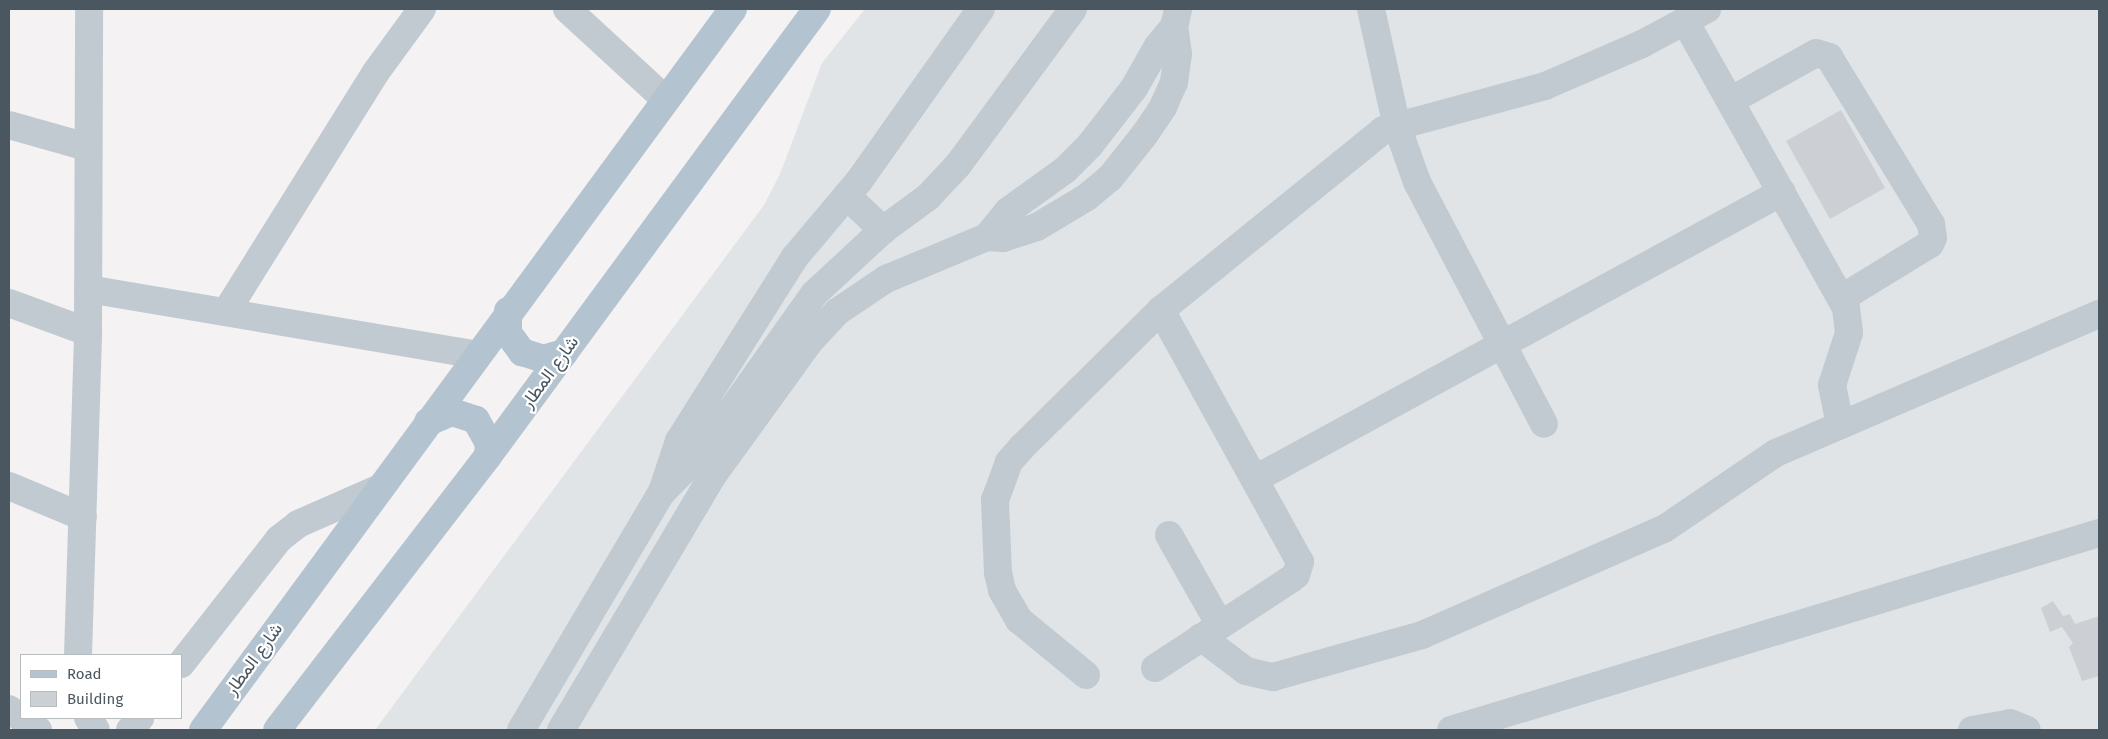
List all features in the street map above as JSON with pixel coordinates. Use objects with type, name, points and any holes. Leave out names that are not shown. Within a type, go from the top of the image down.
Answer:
[{"type":"main road","name":"شارع المطار","points":[[203,730],[508,311],[733,9]]},
{"type":"main road","name":"شارع المطار","points":[[277,730],[488,456],[817,9]]},
{"type":"main road","points":[[508,311],[508,333],[522,352],[543,359],[564,352]]},
{"type":"main road","points":[[428,422],[452,412],[476,420],[488,443],[488,456]]},
{"type":"street","points":[[78,654],[88,332],[87,147],[89,9]]},
{"type":"street","points":[[226,312],[376,72],[422,9]]},
{"type":"street","points":[[567,9],[665,99]]},
{"type":"street","points":[[521,730],[662,492],[679,442],[795,257],[847,196],[981,9]]},
{"type":"street","points":[[662,492],[701,453],[814,294],[883,230],[928,197],[954,171],[1073,9]]},
{"type":"street","points":[[1371,9],[1396,124],[1429,209],[1544,424]]},
{"type":"street","points":[[1086,675],[1032,632],[1009,606],[998,573],[994,500],[1006,468],[1022,447],[1161,310],[1370,138],[1396,124],[1511,97],[1544,86],[1610,59],[1696,15],[1730,100],[1842,298],[1849,333],[1834,374],[1832,395],[1840,425]]},
{"type":"street","points":[[987,237],[1008,211],[1065,170],[1090,145],[1134,88],[1176,18]]},
{"type":"street","points":[[561,730],[713,475],[810,341],[837,312],[886,279],[987,237],[1003,238],[1037,227],[1087,197],[1130,156],[1163,107],[1174,82],[1178,54],[1176,18]]},
{"type":"street","points":[[1730,100],[1816,53],[1829,57],[1931,224],[1933,238],[1930,244],[1842,298]]},
{"type":"street","points":[[9,125],[87,147]]},
{"type":"street","points":[[1255,479],[1502,347],[1782,192]]},
{"type":"street","points":[[847,196],[883,230]]},
{"type":"street","points":[[88,289],[476,355]]},
{"type":"street","points":[[9,303],[88,332]]},
{"type":"street","points":[[1155,668],[1291,579],[1299,568],[1297,556],[1161,310]]},
{"type":"street","points":[[1169,535],[1210,631],[1246,671],[1273,677],[1422,635],[1664,529],[1712,499],[1754,466],[1840,425],[2099,314]]},
{"type":"street","points":[[9,486],[83,517]]},
{"type":"street","points":[[182,663],[279,539],[298,524],[380,488]]},
{"type":"street","points":[[1451,730],[2099,533]]},
{"type":"street","points":[[9,709],[20,717]]},
{"type":"street","points":[[23,719],[38,730]]},
{"type":"street","points":[[89,719],[96,730]]},
{"type":"street","points":[[130,730],[139,719]]},
{"type":"street","points":[[1972,730],[2010,723],[2027,730]]},
{"type":"shaded area","points":[[865,9],[2099,9],[2099,730],[375,730],[764,205],[780,174],[822,63]]},
{"type":"building","points":[[1841,110],[1885,188],[1830,219],[1786,141]]},
{"type":"building","points":[[2053,601],[2063,616],[2070,614],[2075,624],[2099,616],[2099,676],[2082,681],[2069,647],[2073,643],[2062,627],[2050,632],[2041,608]]}]
